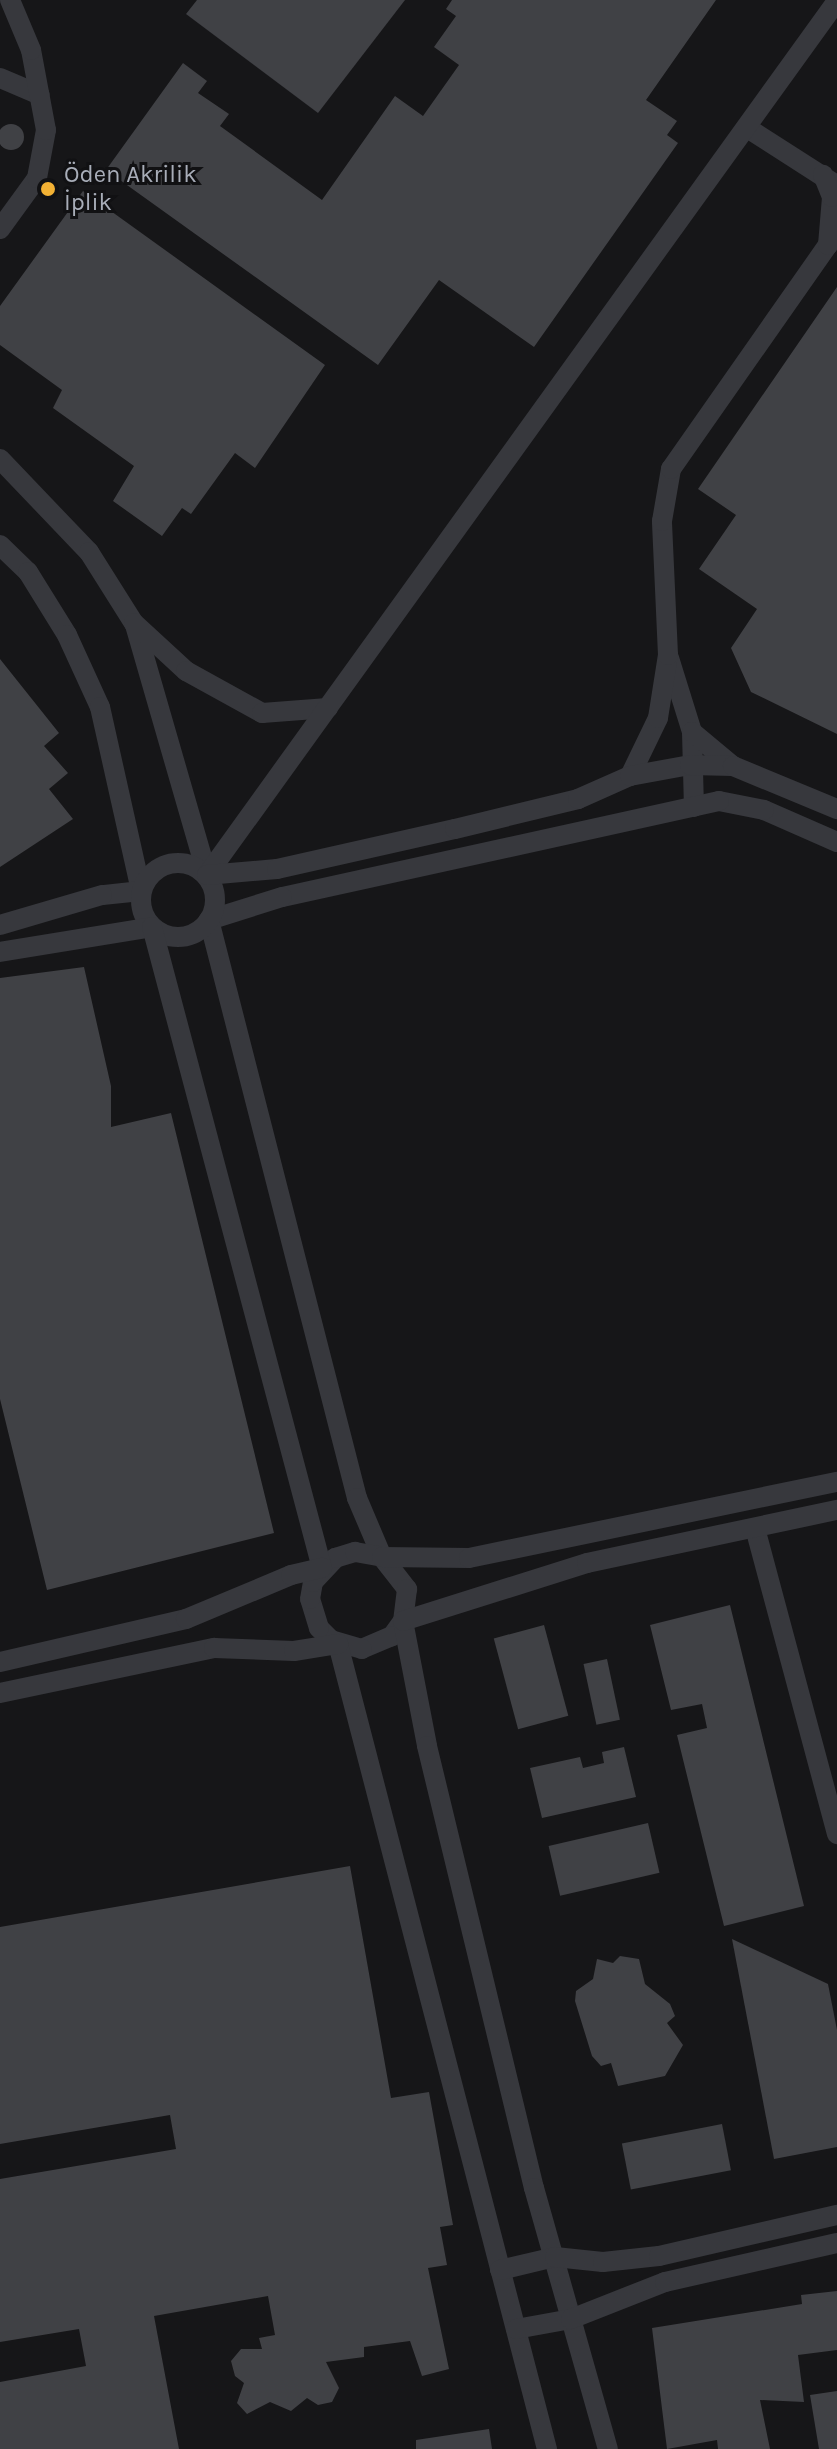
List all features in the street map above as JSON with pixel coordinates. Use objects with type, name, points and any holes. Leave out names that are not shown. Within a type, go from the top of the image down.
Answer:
[{"type":"street","points":[[0,229],[37,178],[46,130],[31,50],[10,0]]},
{"type":"street","points":[[207,875],[749,129],[837,1]]},
{"type":"street","points":[[0,78],[40,95]]},
{"type":"street","points":[[630,776],[658,718],[668,655],[662,521],[671,469],[833,243],[830,181],[749,129]]},
{"type":"street","points":[[0,459],[89,552],[132,620],[186,671],[262,713],[328,708]]},
{"type":"street","points":[[0,545],[28,572],[67,635],[100,707],[141,891],[142,912],[152,927],[322,1568],[313,1582],[312,1613],[338,1644],[547,2449]]},
{"type":"street","points":[[132,620],[216,899],[209,920],[357,1498],[382,1557],[407,1589],[403,1621],[427,1746],[555,2257],[608,2449]]},
{"type":"street","points":[[668,655],[692,732],[690,765],[694,807]]},
{"type":"street","points":[[692,732],[733,766],[837,809]]},
{"type":"street","points":[[141,891],[155,870],[172,863],[207,875],[277,869],[578,799],[630,776],[690,765],[733,766]]},
{"type":"street","points":[[0,952],[152,927],[180,938],[209,920],[282,897],[719,801],[764,810],[837,842]]},
{"type":"street","points":[[0,925],[102,895],[141,891]]},
{"type":"street","points":[[0,1662],[186,1619],[291,1575],[322,1568],[355,1552],[382,1557],[469,1558],[837,1482]]},
{"type":"street","points":[[0,1693],[214,1648],[294,1651],[338,1644],[372,1647],[403,1621],[505,1585],[837,1510]]},
{"type":"street","points":[[755,1528],[837,1834]]},
{"type":"street","points":[[500,2270],[555,2257],[603,2262],[659,2256],[837,2215]]},
{"type":"street","points":[[516,2329],[571,2319],[665,2282],[837,2243]]},
{"type":"building","points":[[197,0],[405,0],[318,113],[186,14]]},
{"type":"building","points":[[452,0],[716,0],[646,100],[677,121],[667,135],[678,143],[534,347],[439,280],[378,365],[106,170],[183,63],[207,81],[198,93],[229,114],[220,126],[322,200],[395,96],[423,116],[459,65],[434,47],[456,16],[446,9]]},
{"type":"building","points":[[11,124],[20,128],[24,137],[20,146],[11,150],[2,146],[-2,137],[2,128]]},
{"type":"building","points":[[83,191],[325,365],[255,468],[235,453],[191,514],[182,508],[162,536],[113,501],[134,466],[53,408],[62,390],[0,345],[0,306]]},
{"type":"building","points":[[837,287],[837,734],[751,692],[731,648],[757,609],[699,569],[736,515],[698,489]]},
{"type":"building","points":[[0,659],[59,733],[44,746],[68,773],[49,789],[73,819],[0,867]]},
{"type":"building","points":[[84,967],[111,1086],[111,1127],[171,1113],[274,1533],[47,1590],[0,1399],[0,978]]},
{"type":"building","points":[[730,1605],[804,1906],[724,1926],[677,1735],[707,1728],[702,1704],[671,1710],[650,1625]]},
{"type":"building","points":[[544,1625],[568,1716],[518,1729],[494,1638]]},
{"type":"building","points":[[607,1659],[620,1720],[596,1725],[584,1664]]},
{"type":"building","points":[[624,1747],[636,1797],[542,1818],[530,1768],[580,1757],[583,1768],[604,1763],[602,1752]]},
{"type":"building","points":[[648,1823],[659,1873],[560,1896],[549,1846]]},
{"type":"building","points":[[350,1866],[391,2098],[429,2092],[453,2225],[440,2227],[447,2265],[428,2268],[449,2369],[422,2376],[410,2341],[364,2347],[364,2357],[326,2362],[339,2388],[332,2402],[318,2405],[307,2398],[291,2411],[270,2402],[247,2414],[237,2403],[244,2383],[235,2376],[231,2361],[241,2349],[262,2349],[259,2338],[275,2335],[268,2296],[154,2316],[179,2449],[0,2449],[0,2382],[86,2366],[79,2329],[0,2342],[0,2179],[176,2149],[170,2115],[0,2144],[0,1927]]},
{"type":"building","points":[[732,1939],[828,1984],[837,2030],[837,2147],[774,2159]]},
{"type":"building","points":[[620,1956],[639,1959],[645,1984],[670,2004],[675,2016],[667,2023],[683,2045],[665,2076],[618,2086],[611,2063],[601,2066],[592,2056],[575,2001],[576,1991],[593,1979],[597,1959],[613,1963]]},
{"type":"building","points":[[722,2124],[731,2170],[631,2190],[622,2143]]},
{"type":"building","points":[[837,2291],[837,2350],[798,2355],[804,2402],[760,2400],[770,2449],[718,2449],[717,2440],[667,2449],[652,2328],[802,2304],[801,2295]]},
{"type":"building","points":[[837,2391],[837,2449],[819,2449],[810,2395]]},
{"type":"building","points":[[489,2429],[492,2449],[416,2449],[416,2440]]},
{"type":"place","name":"Öden Akrilik İplik","points":[[48,189]]}]
